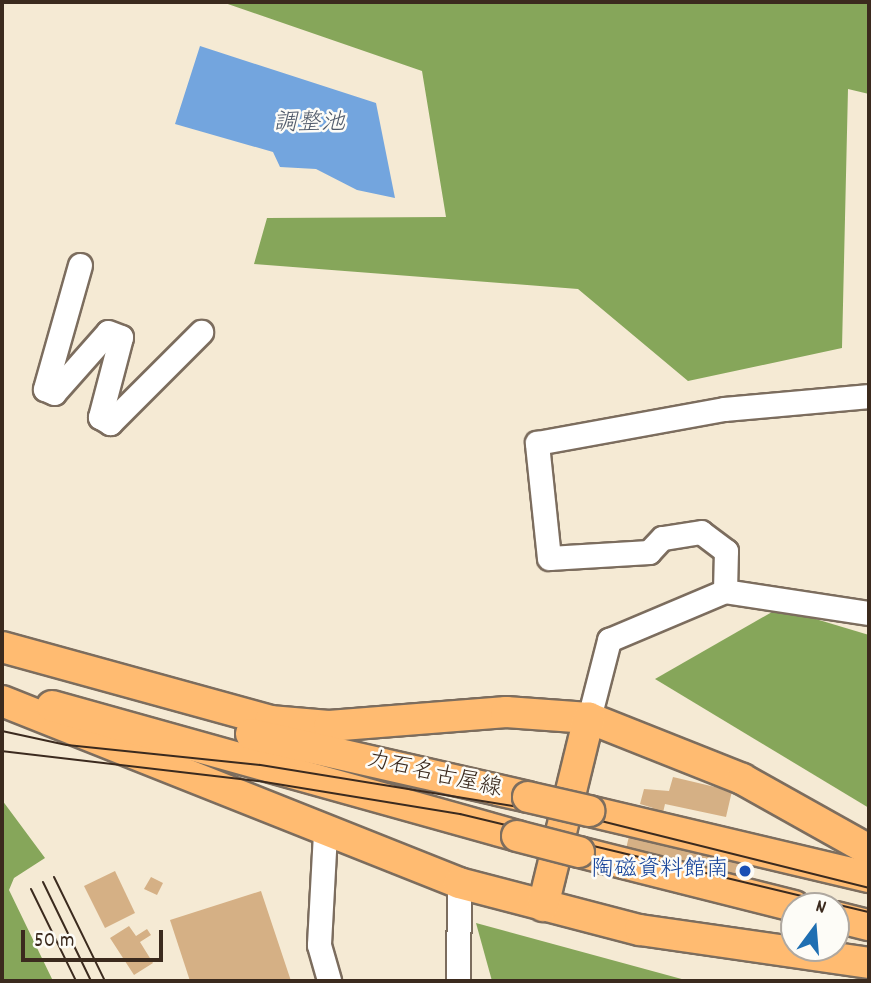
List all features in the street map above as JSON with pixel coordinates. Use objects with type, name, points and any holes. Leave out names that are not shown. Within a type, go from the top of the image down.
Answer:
[{"type":"main road","points":[[2,647],[270,721],[328,726],[506,712],[589,718],[730,773],[869,850]]},
{"type":"main road","name":"力石名古屋線","points":[[2,663],[269,739],[869,877]]},
{"type":"main road","name":"力石名古屋線","points":[[2,692],[517,836],[780,902]]},
{"type":"main road","points":[[2,701],[326,834],[459,883],[640,930],[869,963]]},
{"type":"main road","points":[[543,906],[589,718]]},
{"type":"main road","points":[[850,920],[869,925]]},
{"type":"lane","points":[[80,265],[46,389],[54,393],[108,332],[121,337],[100,417],[110,423],[201,332]]},
{"type":"lane","points":[[725,591],[726,551],[701,532],[662,538],[649,552],[549,558],[537,443],[724,410],[869,396]]},
{"type":"lane","points":[[589,718],[609,640],[725,591],[869,614]]},
{"type":"lane","points":[[326,834],[319,945],[329,981]]},
{"type":"lane","points":[[458,981],[459,883]]},
{"type":"green space","points":[[222,2],[869,2],[869,94],[848,89],[842,348],[688,381],[578,289],[254,264],[267,218],[446,217],[422,71]]},
{"type":"green space","points":[[779,608],[869,635],[869,808],[655,679]]},
{"type":"green space","points":[[2,800],[45,858],[14,878],[9,890],[53,981],[2,981]]},
{"type":"green space","points":[[476,923],[689,981],[492,981]]},
{"type":"water","name":"調整池","points":[[200,46],[376,103],[395,198],[357,190],[316,169],[280,167],[273,152],[175,124]]},
{"type":"building","points":[[673,777],[732,791],[726,817],[665,804],[657,839],[741,858],[737,879],[625,853],[630,832],[646,836],[653,808],[640,804],[644,789],[669,791]]},
{"type":"building","points":[[115,871],[135,913],[105,928],[84,886]]},
{"type":"building","points":[[151,877],[163,883],[157,895],[144,889]]},
{"type":"building","points":[[261,891],[291,981],[190,981],[170,920]]},
{"type":"building","points":[[129,926],[136,936],[147,929],[151,935],[140,942],[153,963],[134,975],[110,938]]},
{"type":"tram line","points":[[2,731],[67,745],[260,765],[589,818],[869,888]]},
{"type":"tram line","points":[[2,751],[258,781],[460,814],[869,912]]},
{"type":"tram line","points":[[54,877],[105,981]]},
{"type":"tram line","points":[[43,882],[91,981]]},
{"type":"tram line","points":[[31,889],[76,981]]},
{"type":"place","name":"陶磁資料館南","points":[[745,871]]}]
